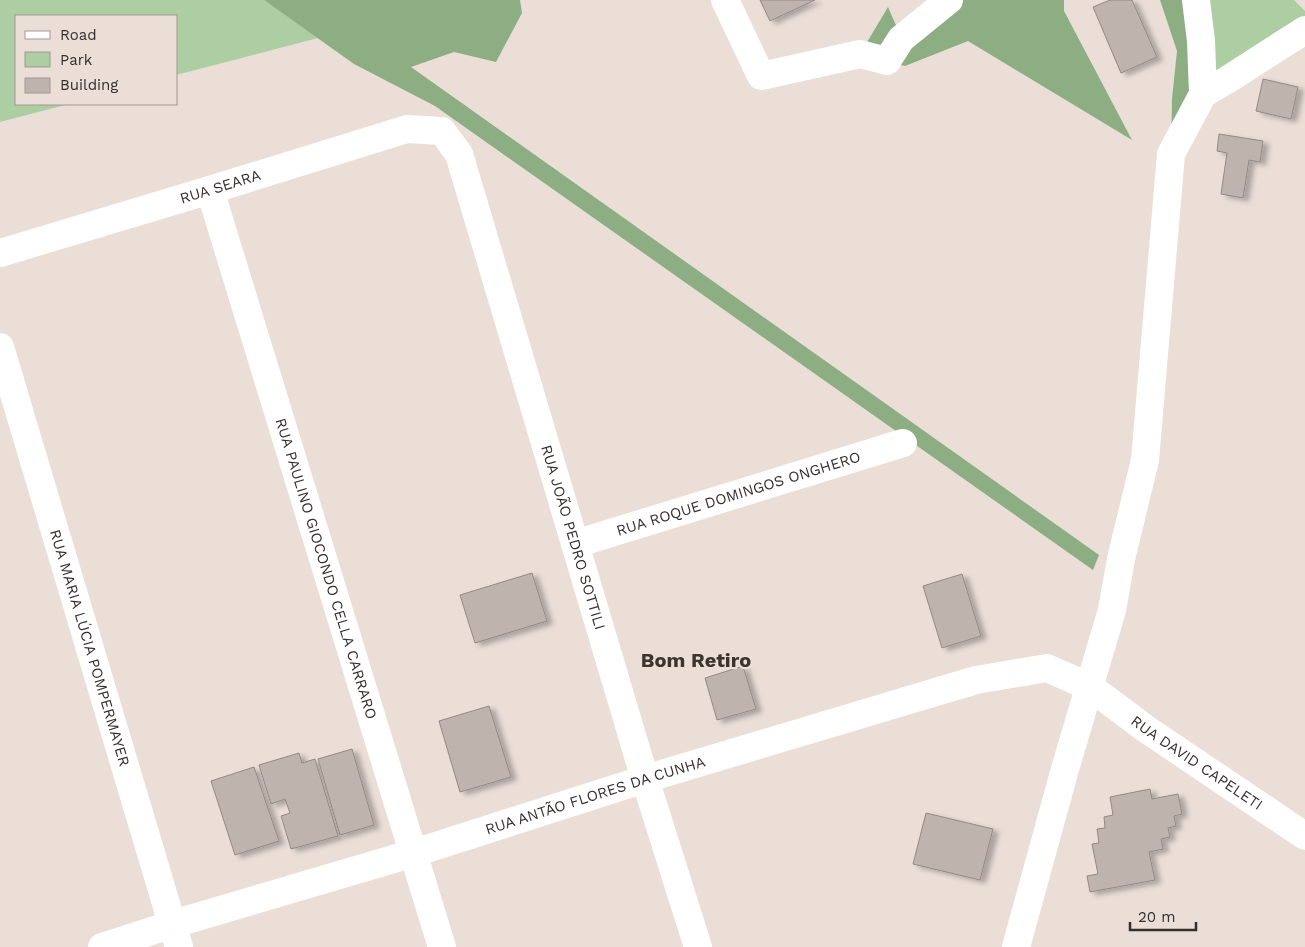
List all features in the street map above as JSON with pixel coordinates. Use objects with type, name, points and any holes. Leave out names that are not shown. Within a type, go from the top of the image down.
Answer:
[{"type":"street","points":[[725,0],[761,76],[860,54],[887,61],[902,40],[949,0]]},
{"type":"street","points":[[1016,947],[1065,768],[1112,610],[1145,460],[1171,154],[1203,94],[1201,41],[1196,0]]},
{"type":"street","points":[[1203,94],[1305,30]]},
{"type":"street","name":"RUA SEARA","points":[[0,253],[407,129],[442,130]]},
{"type":"street","name":"RUA JOÃO PEDRO SOTTILI","points":[[442,130],[459,154],[645,780],[698,947]]},
{"type":"street","name":"RUA PAULINO GIOCONDO CELLA CARRARO","points":[[210,190],[442,947]]},
{"type":"street","name":"RUA MARIA LÚCIA POMPERMAYER","points":[[0,347],[176,936]]},
{"type":"street","name":"RUA ROQUE DOMINGOS ONGHERO","points":[[574,544],[903,443]]},
{"type":"street","name":"RUA ANTÃO FLORES DA CUNHA","points":[[102,947],[176,936],[414,853],[645,780],[976,680],[1047,668],[1090,687]]},
{"type":"street","name":"RUA DAVID CAPELETI","points":[[1090,687],[1146,729],[1305,836]]},
{"type":"green space","points":[[0,0],[264,0],[318,38],[178,74],[178,15],[15,15],[15,105],[65,105],[0,122]]},
{"type":"green space","points":[[264,0],[520,0],[522,13],[496,62],[454,52],[411,67],[1099,555],[1093,570],[435,106],[354,64]]},
{"type":"green space","points":[[949,0],[1064,0],[1064,11],[1132,140],[968,41],[905,66],[860,54],[888,7],[902,39]]},
{"type":"green space","points":[[1160,0],[1196,0],[1203,94],[1171,154],[1172,99],[1177,51]]},
{"type":"green space","points":[[1196,0],[1294,0],[1305,11],[1305,30],[1203,94]]},
{"type":"building","points":[[760,0],[815,0],[770,21]]},
{"type":"building","points":[[1110,0],[1132,0],[1157,57],[1121,73],[1093,7]]},
{"type":"building","points":[[1263,79],[1298,87],[1291,119],[1256,111]]},
{"type":"building","points":[[1219,134],[1263,141],[1260,162],[1249,160],[1243,198],[1221,194],[1227,153],[1217,151]]},
{"type":"building","points":[[532,573],[547,621],[475,643],[460,595]]},
{"type":"building","points":[[962,574],[981,636],[942,648],[923,586]]},
{"type":"building","points":[[743,666],[756,709],[717,720],[705,678]]},
{"type":"building","points":[[489,706],[511,777],[460,792],[439,721]]},
{"type":"building","points":[[352,749],[374,825],[340,835],[318,759]]},
{"type":"building","points":[[299,753],[302,763],[315,759],[338,836],[291,849],[281,816],[290,813],[285,799],[271,804],[259,765]]},
{"type":"building","points":[[254,767],[279,841],[235,855],[211,781]]},
{"type":"building","points":[[1150,789],[1152,799],[1178,794],[1182,814],[1174,816],[1176,826],[1168,828],[1170,837],[1161,839],[1163,849],[1149,852],[1155,880],[1090,892],[1087,876],[1098,874],[1092,844],[1099,843],[1097,829],[1105,828],[1104,817],[1113,815],[1110,797]]},
{"type":"building","points":[[926,813],[993,829],[980,880],[913,864]]},
{"type":"district","name":"Bom Retiro","points":[[696,660]]}]
